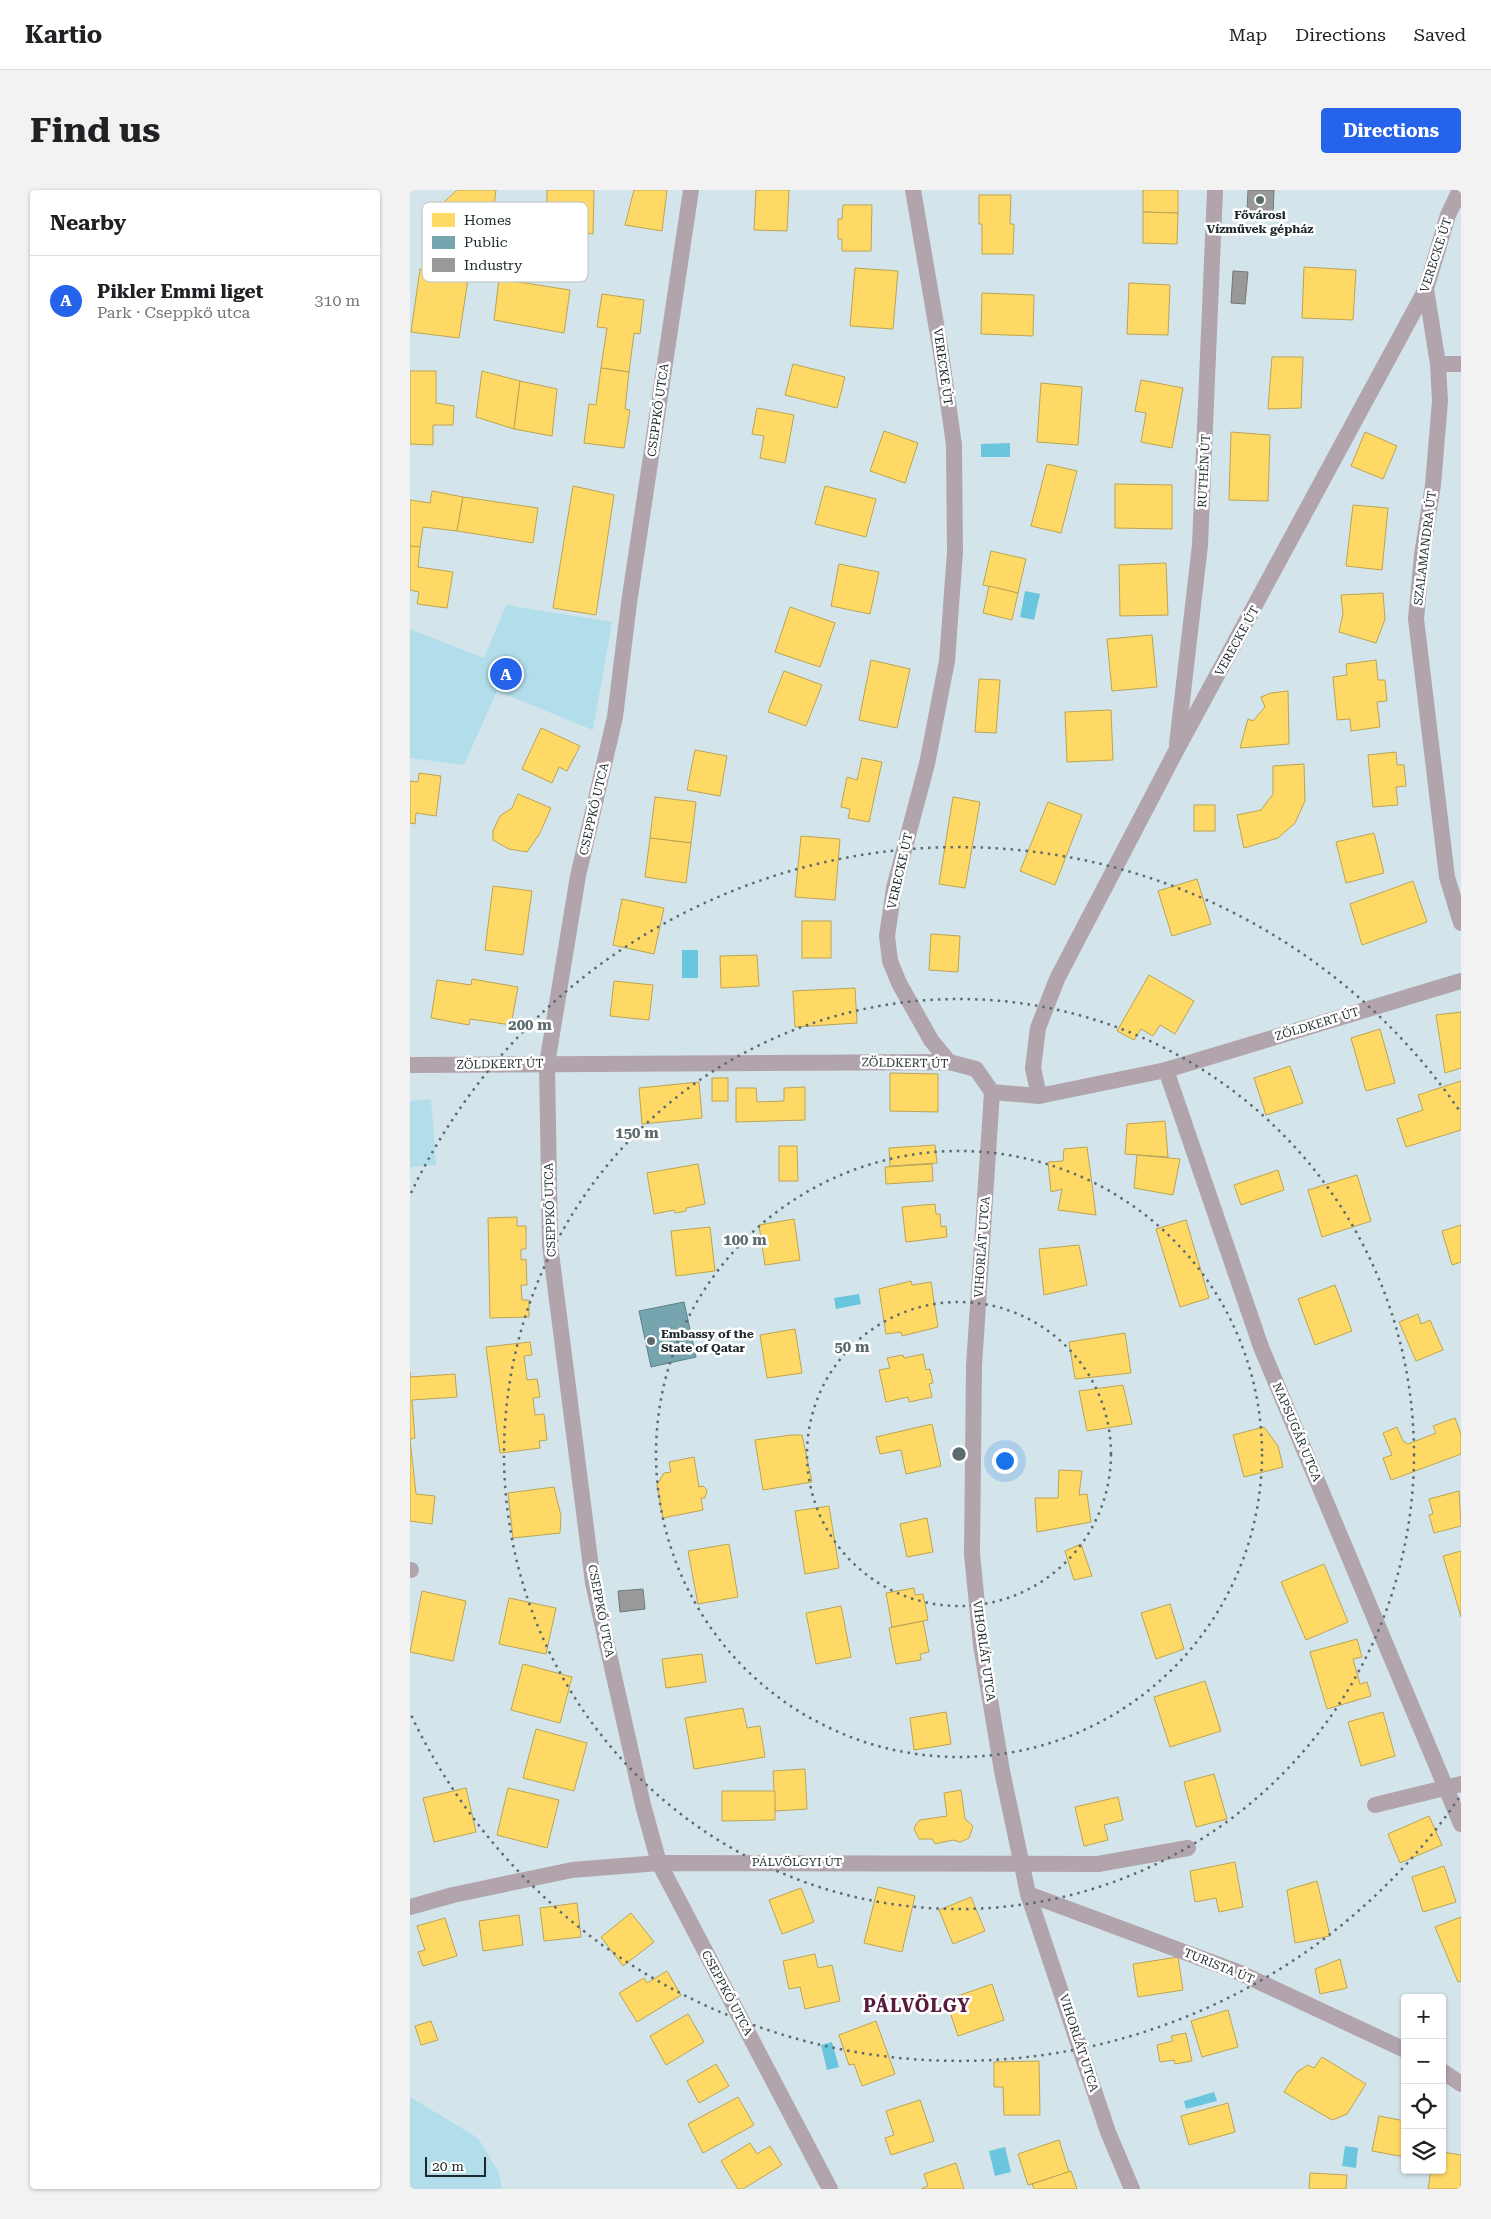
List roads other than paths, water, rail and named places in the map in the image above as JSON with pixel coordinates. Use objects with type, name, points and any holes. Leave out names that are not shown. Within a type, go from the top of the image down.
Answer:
[{"type":"street","name":"CSEPPKŐ UTCA","points":[[691,190],[631,593],[615,717],[578,876],[547,1064],[550,1245],[593,1583],[658,1863],[830,2189]]},
{"type":"street","name":"VERECKE ÚT","points":[[913,190],[938,335],[954,445],[955,552],[947,661],[927,764],[894,888],[888,936],[890,961],[899,983],[930,1040],[949,1062]]},
{"type":"street","name":"RUTHÉN ÚT","points":[[1176,751],[1200,546],[1214,190]]},
{"type":"street","name":"VERECKE ÚT","points":[[1039,1096],[1033,1068],[1038,1028],[1057,978],[1176,751],[1426,290],[1448,215],[1460,190]]},
{"type":"street","name":"SZALAMANDRA ÚT","points":[[1426,290],[1438,364],[1440,401],[1433,485],[1422,555],[1416,618],[1447,877],[1461,923]]},
{"type":"street","points":[[1438,364],[1461,364]]},
{"type":"street","name":"ZÖLDKERT ÚT","points":[[410,1065],[949,1062],[976,1069],[992,1092],[1039,1096],[1166,1070],[1461,981]]},
{"type":"street","name":"NAPSUGÁR UTCA","points":[[1166,1070],[1261,1347],[1461,1824]]},
{"type":"street","name":"VIHORLÁT UTCA","points":[[992,1092],[974,1366],[972,1554],[981,1645],[1020,1864],[1028,1894],[1108,2132],[1132,2189]]},
{"type":"street","points":[[1375,1805],[1461,1784]]},
{"type":"street","name":"PÁLVÖLGYI ÚT","points":[[410,1907],[453,1895],[572,1870],[658,1863],[1098,1864],[1188,1848]]},
{"type":"street","name":"TURISTA ÚT","points":[[1028,1894],[1238,1972],[1401,2048]]},
{"type":"street","points":[[1446,2074],[1461,2084]]},
{"type":"water","points":[[1010,443],[1010,457],[981,457],[981,444]]},
{"type":"water","points":[[1025,591],[1040,594],[1034,620],[1020,617]]},
{"type":"water","points":[[682,950],[698,950],[698,978],[682,978]]},
{"type":"water","points":[[859,1294],[861,1304],[836,1309],[834,1298]]},
{"type":"water","points":[[832,2042],[839,2067],[827,2070],[821,2045]]},
{"type":"water","points":[[1214,2092],[1217,2101],[1186,2109],[1184,2101]]},
{"type":"water","points":[[1345,2146],[1358,2148],[1356,2168],[1342,2166]]},
{"type":"water","points":[[1005,2147],[1011,2172],[995,2176],[989,2151]]},
{"type":"place","name":"Fővárosi Vízművek gépház","points":[[1260,200]]},
{"type":"place","name":"Pikler Emmi liget","points":[[506,674]]},
{"type":"place","name":"Embassy of the State of Qatar","points":[[651,1341]]},
{"type":"district","name":"PÁLVÖLGY","points":[[917,2005]]}]
